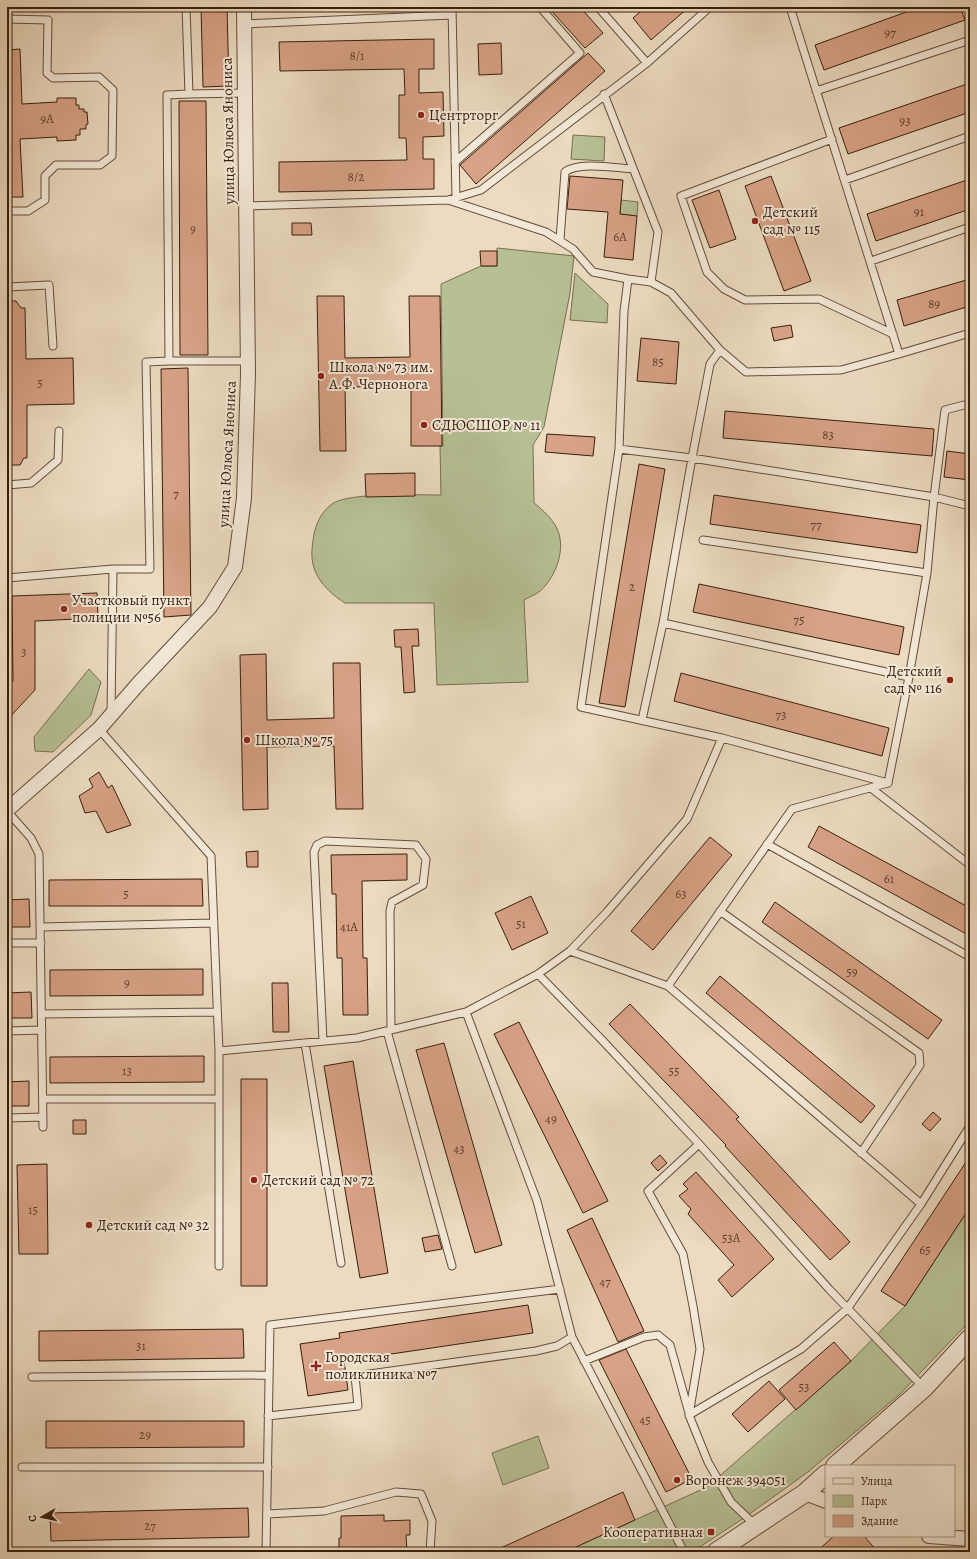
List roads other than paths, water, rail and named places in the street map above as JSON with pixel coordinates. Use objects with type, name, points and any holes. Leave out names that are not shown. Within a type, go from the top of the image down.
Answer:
[{"type":"street","name":"улица Юлюса Янониса","points":[[7,810],[99,729],[210,607],[235,567],[244,498],[248,361],[244,7]]},
{"type":"street","points":[[836,1465],[924,1388],[970,1338]]},
{"type":"street","points":[[716,1552],[804,1493],[825,1475]]},
{"type":"street","points":[[804,1493],[825,1501]]},
{"type":"street","points":[[943,1537],[970,1539]]},
{"type":"lane","points":[[186,7],[189,94]]},
{"type":"lane","points":[[452,7],[456,198]]},
{"type":"lane","points":[[455,162],[580,53],[540,7]]},
{"type":"lane","points":[[598,7],[647,63]]},
{"type":"lane","points":[[246,206],[448,200],[481,190],[604,94],[647,63],[710,7]]},
{"type":"lane","points":[[790,7],[899,354]]},
{"type":"lane","points":[[244,24],[452,15]]},
{"type":"lane","points":[[7,19],[48,20],[47,73],[53,78],[98,77],[113,90],[112,156],[100,164],[56,165],[45,176],[45,200],[28,211],[7,211]]},
{"type":"lane","points":[[816,91],[970,40]]},
{"type":"lane","points":[[169,361],[166,95],[245,93]]},
{"type":"lane","points":[[604,94],[658,232],[651,282]]},
{"type":"lane","points":[[845,180],[970,136]]},
{"type":"lane","points":[[832,139],[681,196],[707,272],[724,289],[745,300],[819,300],[893,334]]},
{"type":"lane","points":[[560,240],[565,172],[570,168],[580,166],[633,169]]},
{"type":"lane","points":[[448,200],[546,232],[573,249],[593,272],[651,282],[671,293],[720,350],[746,372],[840,370],[970,333]]},
{"type":"lane","points":[[871,261],[970,227]]},
{"type":"lane","points":[[628,279],[624,311],[619,449],[581,707],[722,738],[888,782]]},
{"type":"lane","points":[[7,287],[49,285],[53,346]]},
{"type":"lane","points":[[642,720],[663,623],[710,364],[720,350]]},
{"type":"lane","points":[[7,578],[113,569],[150,569],[146,362],[248,361]]},
{"type":"lane","points":[[888,782],[910,677],[927,573],[934,497],[945,410],[964,405],[970,406]]},
{"type":"lane","points":[[7,485],[31,483],[58,460],[59,431]]},
{"type":"lane","points":[[619,449],[692,458],[934,497],[970,506]]},
{"type":"lane","points":[[703,540],[927,573]]},
{"type":"lane","points":[[111,715],[113,569]]},
{"type":"lane","points":[[663,623],[910,677]]},
{"type":"lane","points":[[99,729],[211,856],[219,1051],[219,1266]]},
{"type":"lane","points":[[219,1051],[357,1038],[466,1012],[538,974],[570,951],[606,913],[688,819],[722,738]]},
{"type":"lane","points":[[668,986],[792,809],[888,782]]},
{"type":"lane","points":[[871,788],[970,865]]},
{"type":"lane","points":[[7,810],[31,838],[39,854],[43,1099],[42,1127]]},
{"type":"lane","points":[[323,1041],[314,852],[317,845],[325,841],[416,845],[426,859],[423,885],[392,902],[390,911],[389,1030],[452,1266]]},
{"type":"lane","points":[[767,844],[970,957]]},
{"type":"lane","points":[[720,911],[919,1053],[920,1065],[861,1153]]},
{"type":"lane","points":[[41,927],[214,923]]},
{"type":"lane","points":[[7,943],[41,943]]},
{"type":"lane","points":[[570,951],[668,986],[921,1204]]},
{"type":"lane","points":[[538,974],[603,1041],[699,1144],[847,1308],[924,1388]]},
{"type":"lane","points":[[42,1014],[218,1012]]},
{"type":"lane","points":[[466,1012],[537,1201],[572,1337],[684,1552]]},
{"type":"lane","points":[[7,1031],[42,1030]]},
{"type":"lane","points":[[305,1043],[341,1263]]},
{"type":"lane","points":[[43,1099],[219,1099]]},
{"type":"lane","points":[[7,1118],[43,1117]]},
{"type":"lane","points":[[689,1415],[801,1349],[847,1308],[921,1204],[970,1126]]},
{"type":"lane","points":[[689,1415],[700,1349],[693,1306],[683,1254],[648,1191],[699,1144]]},
{"type":"lane","points":[[266,1552],[270,1325],[560,1289]]},
{"type":"lane","points":[[584,1361],[644,1337],[658,1335],[670,1345],[689,1415],[708,1462],[731,1502],[755,1526]]},
{"type":"lane","points":[[268,1416],[358,1406],[355,1376],[536,1351],[557,1346],[572,1337]]},
{"type":"lane","points":[[32,1377],[269,1375]]},
{"type":"lane","points":[[22,1467],[268,1467]]},
{"type":"lane","points":[[267,1514],[324,1511],[396,1492],[422,1494],[432,1521],[430,1552]]},
{"type":"place","name":"Центрторг","points":[[421,115]]},
{"type":"place","name":"Детский сад № 115","points":[[755,221]]},
{"type":"place","name":"Школа № 73 им. А.Ф. Чернонога","points":[[321,376]]},
{"type":"place","name":"СДЮСШОР № 11","points":[[424,425]]},
{"type":"place","name":"Участковый пункт полиции №56","points":[[64,609]]},
{"type":"place","name":"Детский сад № 116","points":[[950,680]]},
{"type":"place","name":"Школа № 75","points":[[247,740]]},
{"type":"place","name":"Детский сад № 72","points":[[254,1180]]},
{"type":"place","name":"Детский сад № 32","points":[[89,1225]]},
{"type":"place","name":"Городская поликлиника №7","points":[[316,1366]]},
{"type":"place","name":"Воронеж 394051","points":[[677,1480]]},
{"type":"place","name":"Кооперативная","points":[[711,1532]]}]
